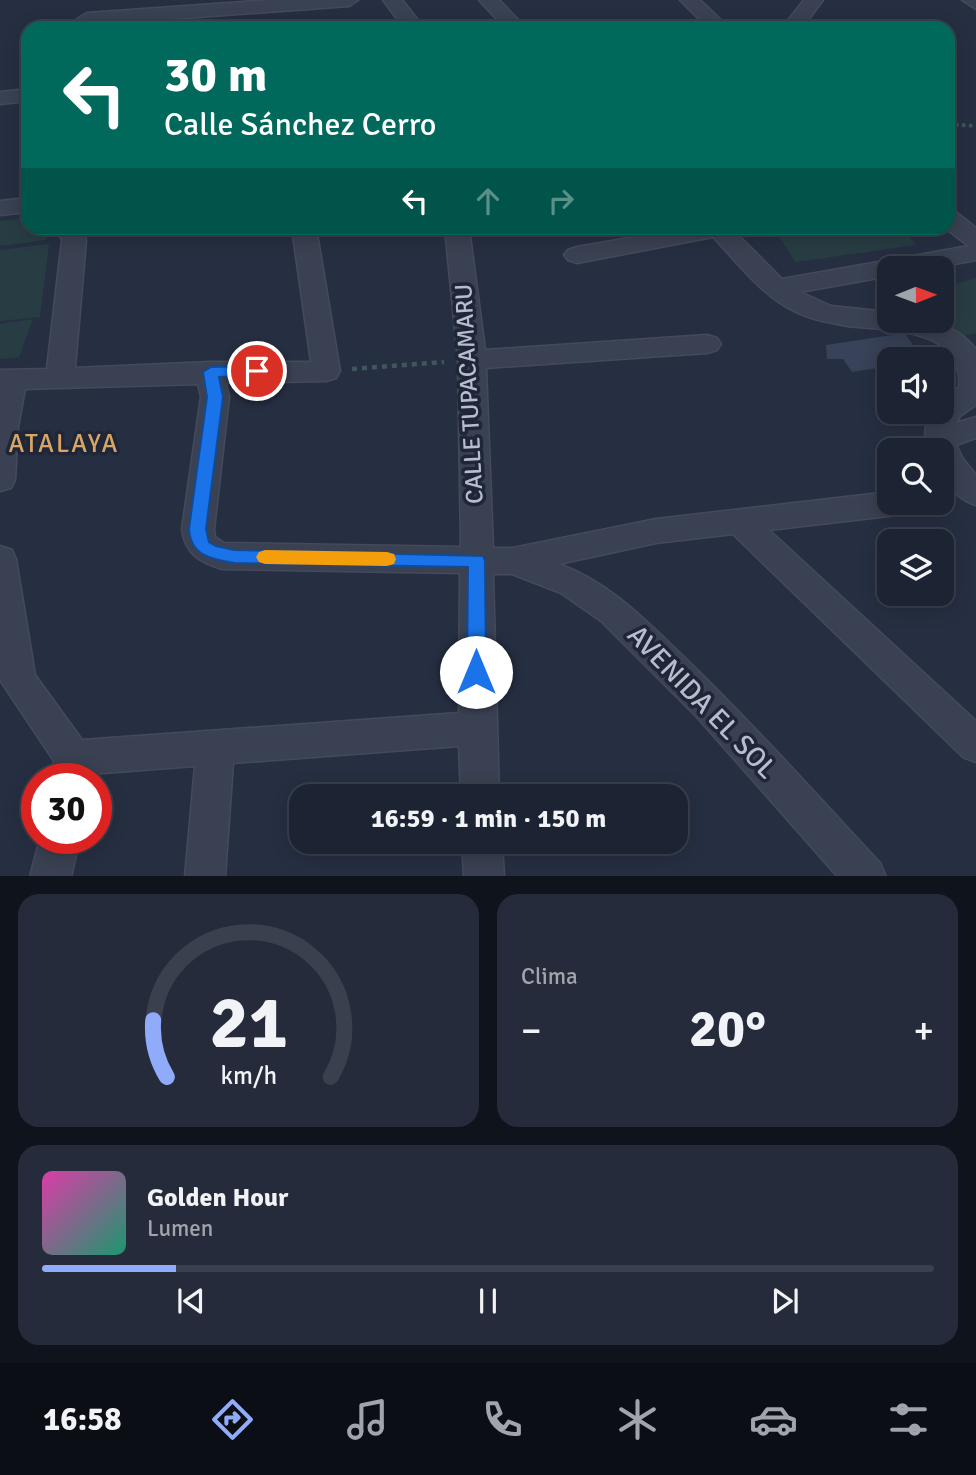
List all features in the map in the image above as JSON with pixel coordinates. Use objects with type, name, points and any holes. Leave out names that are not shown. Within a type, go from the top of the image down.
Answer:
[{"type":"street","points":[[86,16],[274,2],[349,0]]},
{"type":"street","points":[[392,0],[408,21]]},
{"type":"street","points":[[488,0],[509,21]]},
{"type":"street","points":[[689,0],[712,21]]},
{"type":"street","points":[[798,21],[814,0]]},
{"type":"street","points":[[971,0],[976,3]]},
{"type":"street","points":[[274,2],[275,21]]},
{"type":"street","points":[[0,98],[21,96]]},
{"type":"street","points":[[0,208],[21,206]]},
{"type":"street","points":[[955,224],[976,240]]},
{"type":"street","points":[[60,378],[74,240],[72,235]]},
{"type":"street","points":[[0,480],[6,380],[211,372],[326,371],[305,235]]},
{"type":"street","name":"CALLE TUPACAMARU","points":[[458,235],[472,360],[477,561],[476,728],[479,784]]},
{"type":"street","points":[[577,255],[682,235]]},
{"type":"street","points":[[726,235],[777,288],[808,308],[831,315],[909,322],[949,339],[964,352],[973,366],[975,380],[972,392],[947,411],[940,424],[940,438]]},
{"type":"street","points":[[954,256],[976,252]]},
{"type":"street","points":[[777,288],[877,270]]},
{"type":"street","points":[[472,360],[707,344]]},
{"type":"street","points":[[211,372],[215,397],[198,538],[203,546],[212,552],[234,556],[513,561],[656,531],[877,505]]},
{"type":"street","points":[[943,438],[976,427]]},
{"type":"street","points":[[954,468],[965,488]]},
{"type":"street","points":[[739,521],[976,745]]},
{"type":"street","points":[[0,559],[18,680],[67,763]]},
{"type":"street","name":"AVENIDA EL SOL","points":[[513,561],[573,583],[613,611],[710,706],[865,876]]},
{"type":"street","points":[[110,763],[215,747],[476,728]]},
{"type":"street","points":[[205,876],[215,747]]},
{"type":"street","points":[[50,876],[56,854]]},
{"type":"street","points":[[483,854],[484,876]]},
{"type":"path","points":[[955,124],[976,126]]},
{"type":"path","points":[[326,371],[472,360]]},
{"type":"green space","points":[[21,219],[21,235],[47,235],[46,240],[0,246],[0,221]]},
{"type":"green space","points":[[778,235],[908,235],[916,245],[796,262]]},
{"type":"green space","points":[[49,244],[40,317],[0,321],[0,250]]},
{"type":"green space","points":[[976,278],[976,333],[952,339],[946,333],[954,333],[954,284]]},
{"type":"green space","points":[[33,319],[19,357],[0,359],[0,324]]},
{"type":"building","points":[[899,334],[906,335],[914,347],[877,347],[877,368],[852,372],[843,359],[827,359],[826,345]]},
{"type":"slow traffic","points":[[265,557],[387,559]]},
{"type":"district","name":"ATALAYA","points":[[64,444]]},
{"type":"route","points":[[257,371],[211,372],[215,397],[198,529],[198,538],[203,546],[222,556],[477,561],[476,672]]}]
